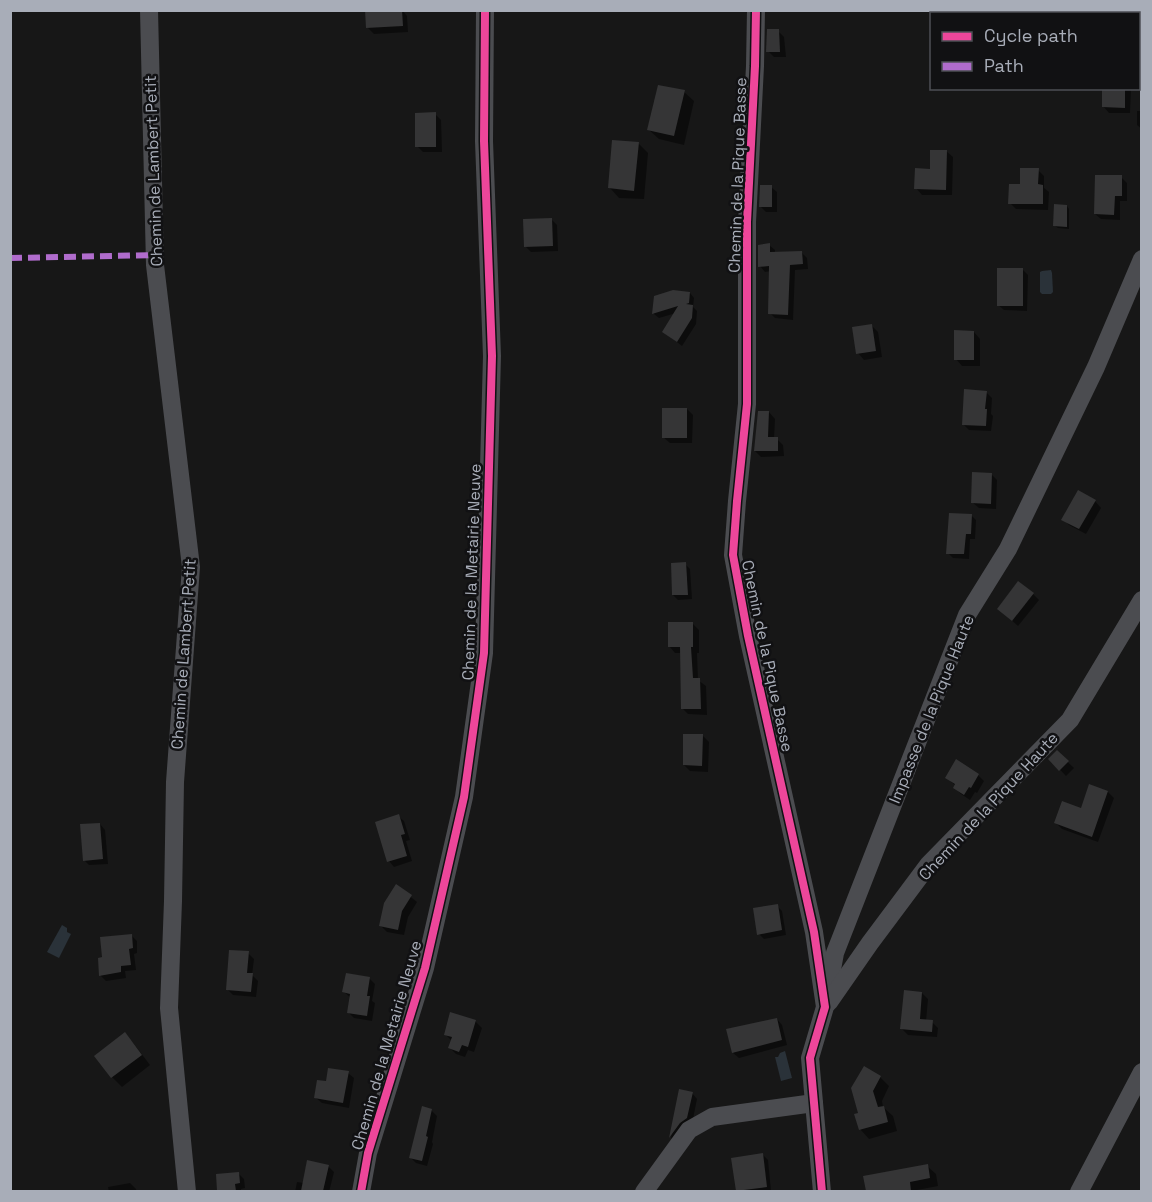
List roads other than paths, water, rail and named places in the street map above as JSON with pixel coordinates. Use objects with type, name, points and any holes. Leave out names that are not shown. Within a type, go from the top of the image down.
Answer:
[{"type":"street","name":"Chemin de Lambert Petit","points":[[149,10],[155,265],[191,567],[175,782],[170,1008],[187,1191]]},
{"type":"street","name":"Chemin de la Metairie Neuve","points":[[361,1191],[368,1153],[428,957],[464,797],[484,653],[492,356],[484,141],[484,10]]},
{"type":"street","name":"Chemin de la Pique Basse","points":[[756,10],[747,222],[747,404],[736,501],[733,555],[748,636],[814,932],[825,1007],[810,1058],[822,1191]]},
{"type":"street","name":"Impasse de la Pique Haute","points":[[825,1007],[835,953],[967,615],[1008,549],[1096,367],[1142,259]]},
{"type":"street","name":"Chemin de la Pique Haute","points":[[825,1007],[929,864],[1070,720],[1142,600]]},
{"type":"street","points":[[1079,1191],[1142,1072]]},
{"type":"street","points":[[644,1191],[689,1130],[712,1117],[814,1103]]}]
